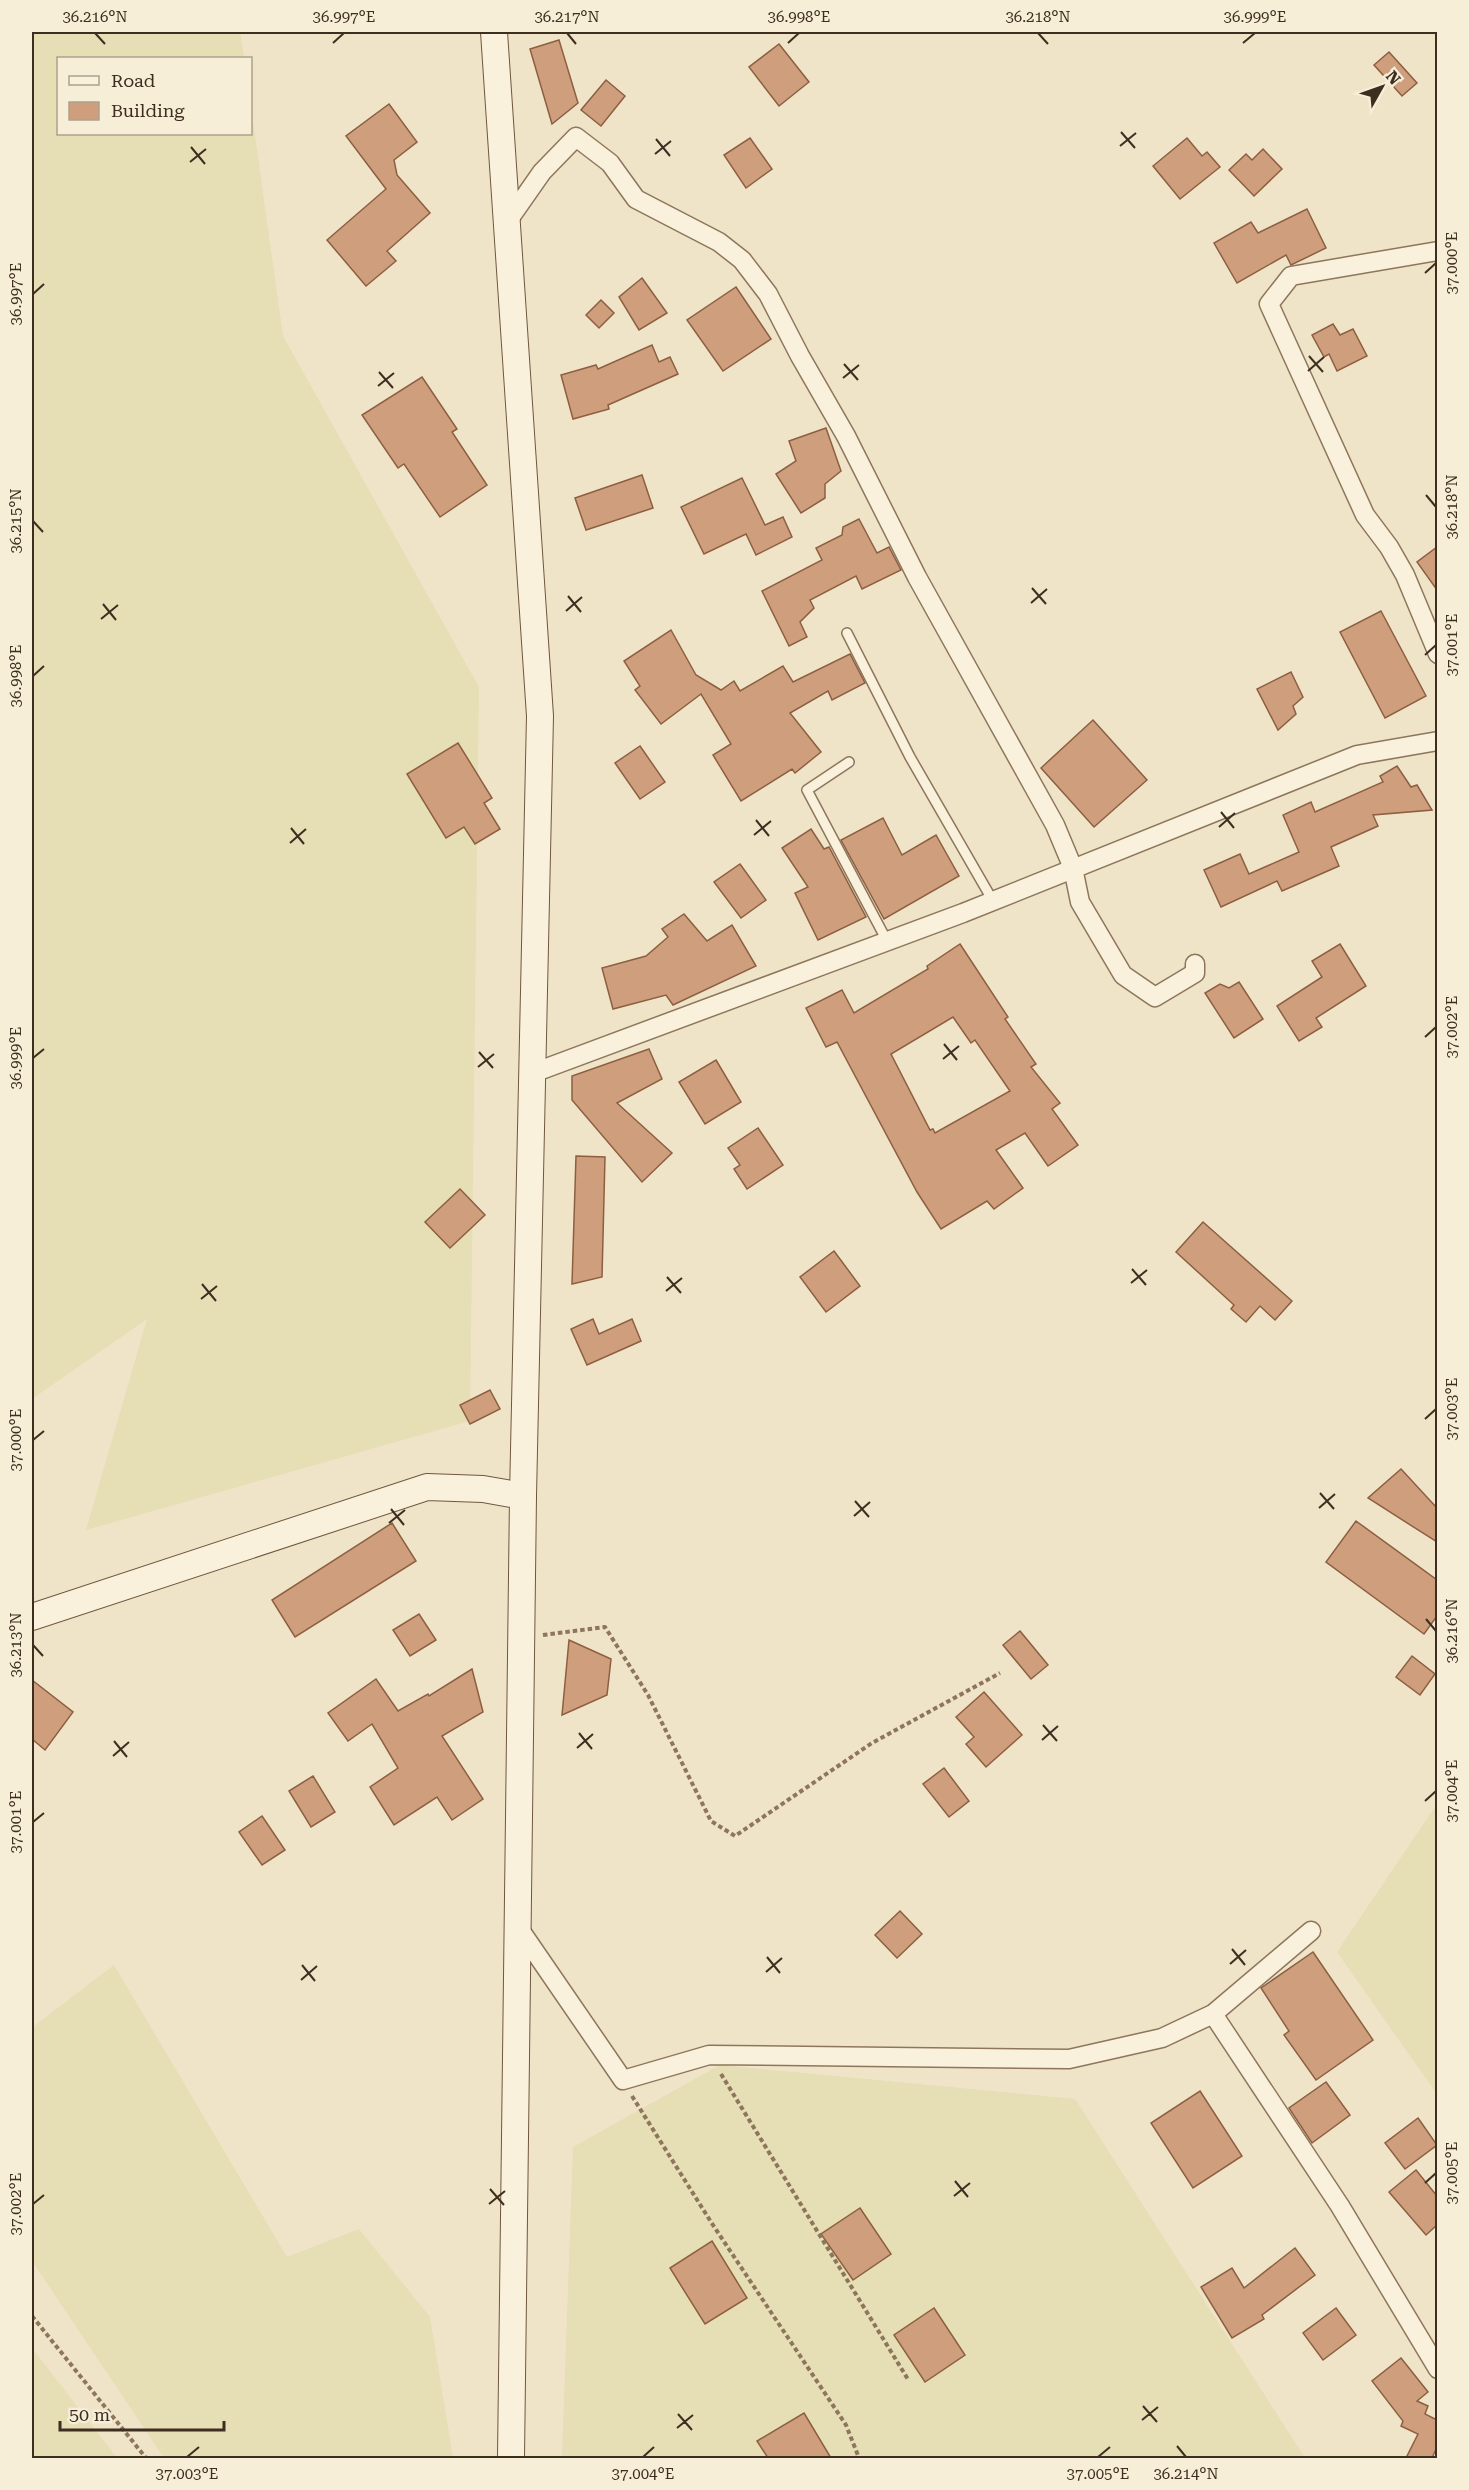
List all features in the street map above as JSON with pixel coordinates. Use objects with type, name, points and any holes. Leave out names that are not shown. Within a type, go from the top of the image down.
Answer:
[{"type":"main road","points":[[494,32],[540,716],[523,1496],[511,2458]]},
{"type":"main road","points":[[32,1617],[427,1487],[483,1489],[523,1496]]},
{"type":"street","points":[[507,222],[542,172],[576,137],[610,163],[636,199],[719,242],[742,260],[768,294],[800,356],[846,436],[918,577],[1055,825],[1073,868],[1080,902],[1123,975],[1155,997],[1195,973],[1196,964]]},
{"type":"street","points":[[1437,251],[1291,276],[1269,304],[1365,515],[1405,575],[1437,654]]},
{"type":"street","points":[[533,1073],[993,901],[1357,755],[1437,741]]},
{"type":"street","points":[[518,1927],[622,2080],[709,2055],[1070,2059],[1162,2038],[1213,2014],[1311,1931]]},
{"type":"street","points":[[1213,2014],[1340,2206],[1437,2369]]},
{"type":"lane","points":[[847,633],[910,757],[993,901]]},
{"type":"lane","points":[[849,762],[807,790],[887,941]]},
{"type":"path","points":[[522,1638],[604,1627],[648,1695],[711,1821],[735,1836],[872,1743],[1000,1673]]},
{"type":"path","points":[[709,2055],[909,2381]]},
{"type":"path","points":[[622,2080],[711,2222],[846,2425],[859,2458]]},
{"type":"path","points":[[32,2316],[146,2458]]},
{"type":"shaded area","points":[[32,32],[240,32],[244,57],[57,57],[57,135],[252,135],[252,114],[283,336],[479,687],[470,1421],[86,1530],[147,1319],[32,1399]]},
{"type":"shaded area","points":[[1437,1804],[1437,2094],[1337,1952]]},
{"type":"shaded area","points":[[114,1965],[287,2257],[359,2229],[430,2317],[453,2458],[164,2458],[32,2261],[32,2037],[34,2026]]},
{"type":"shaded area","points":[[720,2065],[1075,2099],[1305,2458],[562,2458],[573,2147]]},
{"type":"shaded area","points":[[32,2348],[117,2458],[32,2458]]},
{"type":"building","points":[[559,40],[578,103],[552,124],[530,49]]},
{"type":"building","points":[[779,44],[809,82],[779,106],[749,67]]},
{"type":"building","points":[[1389,52],[1417,83],[1402,96],[1374,65]]},
{"type":"building","points":[[606,80],[625,96],[601,126],[581,110]]},
{"type":"building","points":[[389,104],[417,142],[394,160],[397,175],[430,213],[387,251],[396,261],[366,286],[327,240],[386,189],[346,136]]},
{"type":"building","points":[[750,138],[772,169],[746,188],[724,155]]},
{"type":"building","points":[[1187,138],[1202,156],[1207,152],[1220,167],[1180,199],[1153,166]]},
{"type":"building","points":[[1263,149],[1282,169],[1254,196],[1229,170],[1246,154],[1252,160]]},
{"type":"building","points":[[1307,209],[1326,248],[1291,265],[1286,255],[1237,283],[1214,243],[1251,222],[1258,233]]},
{"type":"building","points":[[642,278],[667,313],[639,330],[619,297]]},
{"type":"building","points":[[736,287],[771,339],[723,371],[687,320]]},
{"type":"building","points":[[601,300],[614,313],[599,328],[586,315]]},
{"type":"building","points":[[1333,324],[1340,335],[1353,329],[1367,356],[1337,371],[1329,354],[1324,357],[1312,335]]},
{"type":"building","points":[[652,345],[659,362],[670,357],[678,374],[608,405],[609,409],[573,419],[561,375],[596,365],[598,369]]},
{"type":"building","points":[[422,377],[457,429],[452,432],[487,485],[440,517],[404,464],[398,468],[362,415]]},
{"type":"building","points":[[826,428],[841,471],[825,484],[825,498],[801,513],[776,474],[796,461],[789,441]]},
{"type":"building","points":[[642,475],[653,508],[586,530],[575,498]]},
{"type":"building","points":[[742,478],[765,525],[783,517],[792,537],[756,555],[746,534],[704,554],[681,507]]},
{"type":"building","points":[[859,519],[877,553],[889,547],[901,570],[862,589],[856,576],[810,600],[814,608],[800,622],[807,637],[789,646],[762,591],[822,560],[816,548],[842,535],[843,527]]},
{"type":"building","points":[[1437,547],[1437,590],[1417,562]]},
{"type":"building","points":[[1381,611],[1426,696],[1385,718],[1340,632]]},
{"type":"building","points":[[671,630],[696,675],[721,690],[734,681],[740,691],[783,666],[793,682],[850,654],[865,683],[832,700],[828,691],[790,713],[821,752],[795,773],[792,769],[741,801],[713,755],[731,744],[701,694],[661,724],[635,690],[640,686],[624,661]]},
{"type":"building","points":[[1291,672],[1303,697],[1293,706],[1296,714],[1278,730],[1257,689]]},
{"type":"building","points":[[1093,720],[1147,780],[1094,827],[1041,768]]},
{"type":"building","points":[[458,743],[492,798],[484,803],[500,829],[475,844],[464,827],[446,838],[407,774]]},
{"type":"building","points":[[640,746],[665,782],[640,799],[615,763]]},
{"type":"building","points":[[1397,766],[1411,787],[1417,785],[1432,810],[1373,815],[1378,826],[1331,847],[1339,866],[1282,891],[1277,881],[1221,907],[1204,870],[1240,854],[1249,874],[1299,852],[1283,815],[1311,802],[1315,812],[1383,782],[1380,776]]},
{"type":"building","points":[[883,818],[902,855],[936,835],[959,876],[884,919],[841,840]]},
{"type":"building","points":[[811,829],[824,849],[829,847],[866,917],[818,940],[795,893],[808,887],[782,848]]},
{"type":"building","points":[[740,864],[766,900],[741,918],[714,882]]},
{"type":"building","points":[[684,914],[707,941],[732,925],[756,966],[673,1005],[666,995],[613,1009],[602,968],[646,956],[668,937],[662,929]]},
{"type":"building","points":[[960,944],[1008,1017],[1005,1019],[1036,1064],[1031,1067],[1060,1103],[1052,1109],[1078,1145],[1048,1166],[1025,1133],[996,1150],[1023,1188],[994,1209],[987,1201],[941,1229],[917,1192],[837,1042],[826,1047],[806,1008],[842,990],[854,1013],[928,969],[927,966]],"holes":[[[953,1017],[971,1043],[975,1040],[1010,1091],[935,1133],[933,1129],[930,1130],[891,1054]]]},
{"type":"building","points":[[1340,944],[1366,986],[1316,1018],[1322,1027],[1299,1041],[1277,1006],[1322,977],[1312,961]]},
{"type":"building","points":[[1239,982],[1263,1019],[1234,1038],[1205,993],[1220,984],[1229,988]]},
{"type":"building","points":[[649,1049],[662,1079],[617,1103],[672,1153],[642,1182],[572,1100],[572,1076]]},
{"type":"building","points":[[716,1060],[741,1102],[705,1124],[679,1082]]},
{"type":"building","points":[[758,1128],[783,1165],[747,1189],[734,1169],[740,1165],[728,1148]]},
{"type":"building","points":[[576,1156],[605,1157],[602,1277],[572,1284]]},
{"type":"building","points":[[460,1189],[485,1215],[450,1248],[425,1222]]},
{"type":"building","points":[[1203,1222],[1292,1301],[1275,1320],[1260,1306],[1246,1322],[1231,1309],[1234,1305],[1176,1252]]},
{"type":"building","points":[[834,1251],[860,1286],[826,1312],[800,1277]]},
{"type":"building","points":[[593,1319],[599,1334],[632,1319],[641,1341],[587,1365],[571,1329]]},
{"type":"building","points":[[490,1390],[500,1409],[470,1424],[460,1405]]},
{"type":"building","points":[[1401,1469],[1437,1508],[1437,1542],[1368,1498]]},
{"type":"building","points":[[1356,1521],[1437,1580],[1437,1616],[1424,1634],[1326,1562]]},
{"type":"building","points":[[392,1523],[416,1561],[295,1637],[272,1600]]},
{"type":"building","points":[[419,1614],[436,1640],[410,1656],[393,1630]]},
{"type":"building","points":[[1020,1631],[1048,1665],[1031,1679],[1003,1645]]},
{"type":"building","points":[[569,1640],[611,1659],[607,1695],[562,1715]]},
{"type":"building","points":[[1412,1656],[1435,1674],[1420,1695],[1396,1677]]},
{"type":"building","points":[[472,1669],[483,1712],[442,1736],[483,1799],[452,1820],[437,1797],[394,1825],[370,1787],[398,1768],[372,1724],[348,1741],[328,1713],[376,1679],[398,1711],[428,1694],[429,1696]]},
{"type":"building","points":[[32,1680],[73,1712],[45,1750],[32,1739]]},
{"type":"building","points":[[984,1692],[1022,1735],[986,1767],[966,1744],[974,1737],[956,1717]]},
{"type":"building","points":[[944,1768],[969,1801],[949,1817],[923,1784]]},
{"type":"building","points":[[313,1776],[335,1812],[311,1827],[289,1791]]},
{"type":"building","points":[[262,1816],[285,1850],[262,1865],[239,1832]]},
{"type":"building","points":[[900,1911],[922,1934],[897,1958],[875,1935]]},
{"type":"building","points":[[1313,1952],[1373,2040],[1316,2080],[1284,2035],[1289,2031],[1261,1988]]},
{"type":"building","points":[[1326,2082],[1350,2115],[1312,2143],[1289,2108]]},
{"type":"building","points":[[1200,2091],[1242,2156],[1193,2188],[1151,2123]]},
{"type":"building","points":[[1418,2118],[1437,2145],[1405,2169],[1385,2143]]},
{"type":"building","points":[[1416,2170],[1437,2196],[1437,2225],[1426,2235],[1389,2192]]},
{"type":"building","points":[[860,2208],[891,2254],[853,2280],[821,2234]]},
{"type":"building","points":[[712,2241],[747,2298],[705,2324],[670,2268]]},
{"type":"building","points":[[1295,2248],[1315,2275],[1262,2315],[1264,2319],[1232,2338],[1201,2287],[1232,2268],[1244,2288]]},
{"type":"building","points":[[934,2308],[965,2355],[925,2382],[894,2335]]},
{"type":"building","points":[[1336,2308],[1356,2335],[1323,2360],[1303,2333]]},
{"type":"building","points":[[1401,2358],[1428,2392],[1417,2401],[1428,2406],[1425,2414],[1437,2420],[1437,2447],[1432,2458],[1406,2458],[1418,2434],[1401,2426],[1403,2421],[1372,2381]]},
{"type":"building","points":[[804,2413],[831,2458],[768,2458],[757,2441]]}]
